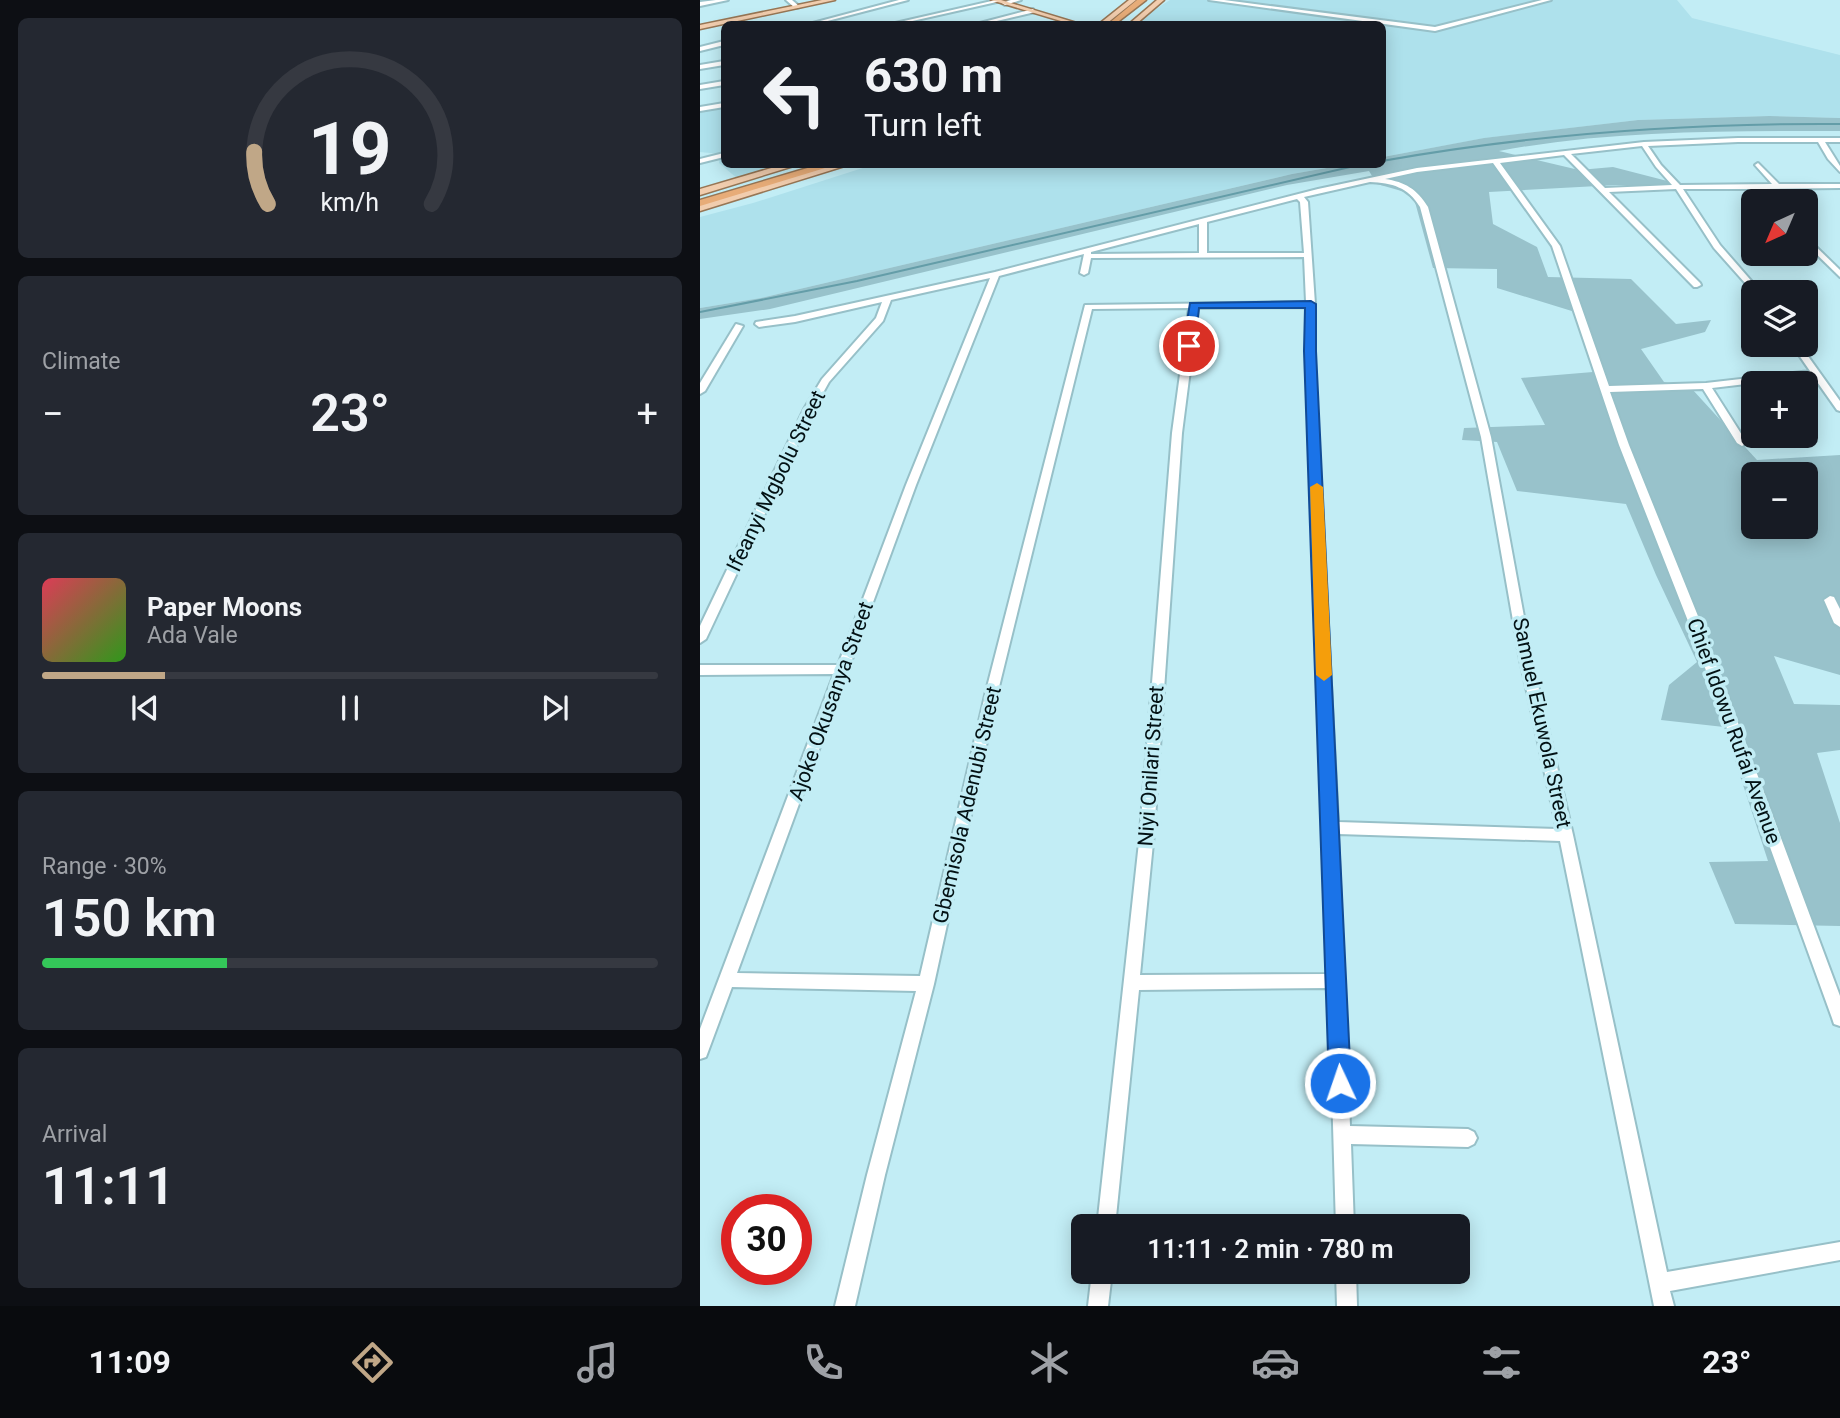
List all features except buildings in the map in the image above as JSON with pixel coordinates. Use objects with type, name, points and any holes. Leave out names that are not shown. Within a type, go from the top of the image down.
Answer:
[{"type":"highway","points":[[1115,21],[1142,0]]},
{"type":"highway","points":[[1132,21],[1153,0]]},
{"type":"highway","points":[[700,194],[796,168]]},
{"type":"highway","points":[[700,205],[820,168]]},
{"type":"main road","points":[[729,21],[832,0]]},
{"type":"main road","points":[[1133,21],[1161,0]]},
{"type":"main road","points":[[999,1],[1067,21]]},
{"type":"main road","points":[[1106,21],[1133,1]]},
{"type":"main road","points":[[700,27],[721,23]]},
{"type":"main road","points":[[700,194],[783,168]]},
{"type":"main road","points":[[700,205],[833,168]]},
{"type":"street","points":[[700,4],[724,0]]},
{"type":"street","points":[[789,0],[797,7]]},
{"type":"street","points":[[824,21],[905,0]]},
{"type":"street","points":[[908,21],[999,1],[1018,0]]},
{"type":"street","points":[[1123,0],[1133,1]]},
{"type":"street","points":[[1386,23],[1435,29],[1548,0]]},
{"type":"street","points":[[1386,26],[1432,32],[1446,31],[1555,0]]},
{"type":"street","points":[[1210,1],[1371,21]]},
{"type":"street","points":[[1210,1],[1354,21]]},
{"type":"street","points":[[991,21],[1033,11]]},
{"type":"street","points":[[700,49],[721,44]]},
{"type":"street","points":[[700,67],[721,64]]},
{"type":"street","points":[[700,88],[721,83]]},
{"type":"street","points":[[700,109],[721,106]]},
{"type":"street","points":[[759,324],[795,319],[1087,253],[1203,220],[1418,170],[1644,144],[1840,140]]},
{"type":"street","points":[[1821,141],[1840,170]]},
{"type":"street","points":[[1644,144],[1658,166],[1679,188],[1717,246],[1747,280]]},
{"type":"street","points":[[1566,153],[1697,285]]},
{"type":"street","points":[[700,160],[721,156]]},
{"type":"street","name":"Chief Idowu Rufai Avenue","points":[[1495,161],[1556,246],[1624,445],[1694,621],[1840,1018]]},
{"type":"street","points":[[1758,165],[1777,186]]},
{"type":"street","name":"Samuel Ekuwola Street","points":[[1370,180],[1404,184],[1418,195],[1424,207],[1486,437],[1525,655],[1566,835],[1664,1306]]},
{"type":"street","points":[[1604,190],[1840,186]]},
{"type":"street","points":[[1299,196],[1304,202],[1311,304],[1310,351],[1345,1214]]},
{"type":"street","points":[[1203,220],[1203,256]]},
{"type":"street","points":[[1818,252],[1840,275]]},
{"type":"street","points":[[1087,253],[1306,255]]},
{"type":"street","points":[[1084,273],[1087,253]]},
{"type":"street","name":"Ajoke Okusanya Street","points":[[700,1051],[911,485],[967,352],[996,274]]},
{"type":"street","name":"Ifeanyi Mgbolu Street","points":[[700,639],[820,390],[880,319],[888,298]]},
{"type":"street","points":[[1194,305],[1311,304]]},
{"type":"street","name":"Gbemisola Adenubi Street","points":[[845,1306],[926,984],[992,691],[1088,307],[1194,305]]},
{"type":"street","name":"Niyi Onilari Street","points":[[1107,1214],[1147,832],[1177,433],[1194,305]]},
{"type":"street","points":[[700,391],[739,326]]},
{"type":"street","points":[[1818,376],[1840,408]]},
{"type":"street","points":[[1605,389],[1706,386],[1741,382]]},
{"type":"street","points":[[1706,386],[1741,441]]},
{"type":"street","points":[[1829,600],[1840,623]]},
{"type":"street","points":[[700,670],[844,669]]},
{"type":"street","points":[[1331,828],[1566,835]]},
{"type":"street","points":[[728,980],[926,984]]},
{"type":"street","points":[[1131,983],[1335,981]]},
{"type":"street","points":[[1343,1135],[1468,1138]]},
{"type":"street","points":[[1660,1283],[1840,1251]]},
{"type":"street","points":[[1098,1306],[1101,1284]]},
{"type":"street","points":[[1346,1284],[1347,1306]]},
{"type":"shaded area","points":[[1170,0],[1677,0],[1692,18],[1840,55],[1840,118],[1769,116],[1638,120],[1485,138],[1386,156],[1386,21],[1137,21]]},
{"type":"shaded area","points":[[721,104],[721,165],[720,154],[700,152],[700,107]]},
{"type":"shaded area","points":[[1769,116],[1840,118],[1840,131],[1626,135],[1499,151],[1579,170],[1613,167],[1679,184],[1747,187],[1616,185],[1489,192],[1493,224],[1537,247],[1548,277],[1631,279],[1676,324],[1711,320],[1705,332],[1641,349],[1664,382],[1692,389],[1741,443],[1741,448],[1746,448],[1757,460],[1840,455],[1840,675],[1774,656],[1794,704],[1840,705],[1840,750],[1817,753],[1840,823],[1840,926],[1735,924],[1709,862],[1768,861],[1724,727],[1661,720],[1669,685],[1697,662],[1626,504],[1517,491],[1497,442],[1462,440],[1464,428],[1545,425],[1521,378],[1593,372],[1575,312],[1497,288],[1497,269],[1433,268],[1415,202],[1405,192],[1377,184],[1369,171],[1287,185],[770,309],[700,319],[700,308],[761,298],[1292,174],[1327,168],[1386,168],[1386,156],[1484,138],[1638,120]]},
{"type":"shaded area","points":[[725,168],[782,168],[738,179]]},
{"type":"shaded area","points":[[863,168],[1327,168],[761,298],[700,308],[700,217]]},
{"type":"waterway","points":[[1386,160],[1496,144],[1610,132],[1840,124]]},
{"type":"waterway","points":[[700,312],[857,281],[1346,168]]},
{"type":"slow traffic","points":[[1317,487],[1324,675]]},
{"type":"route","points":[[1189,346],[1194,305],[1311,304],[1310,351],[1340,1083]]}]
